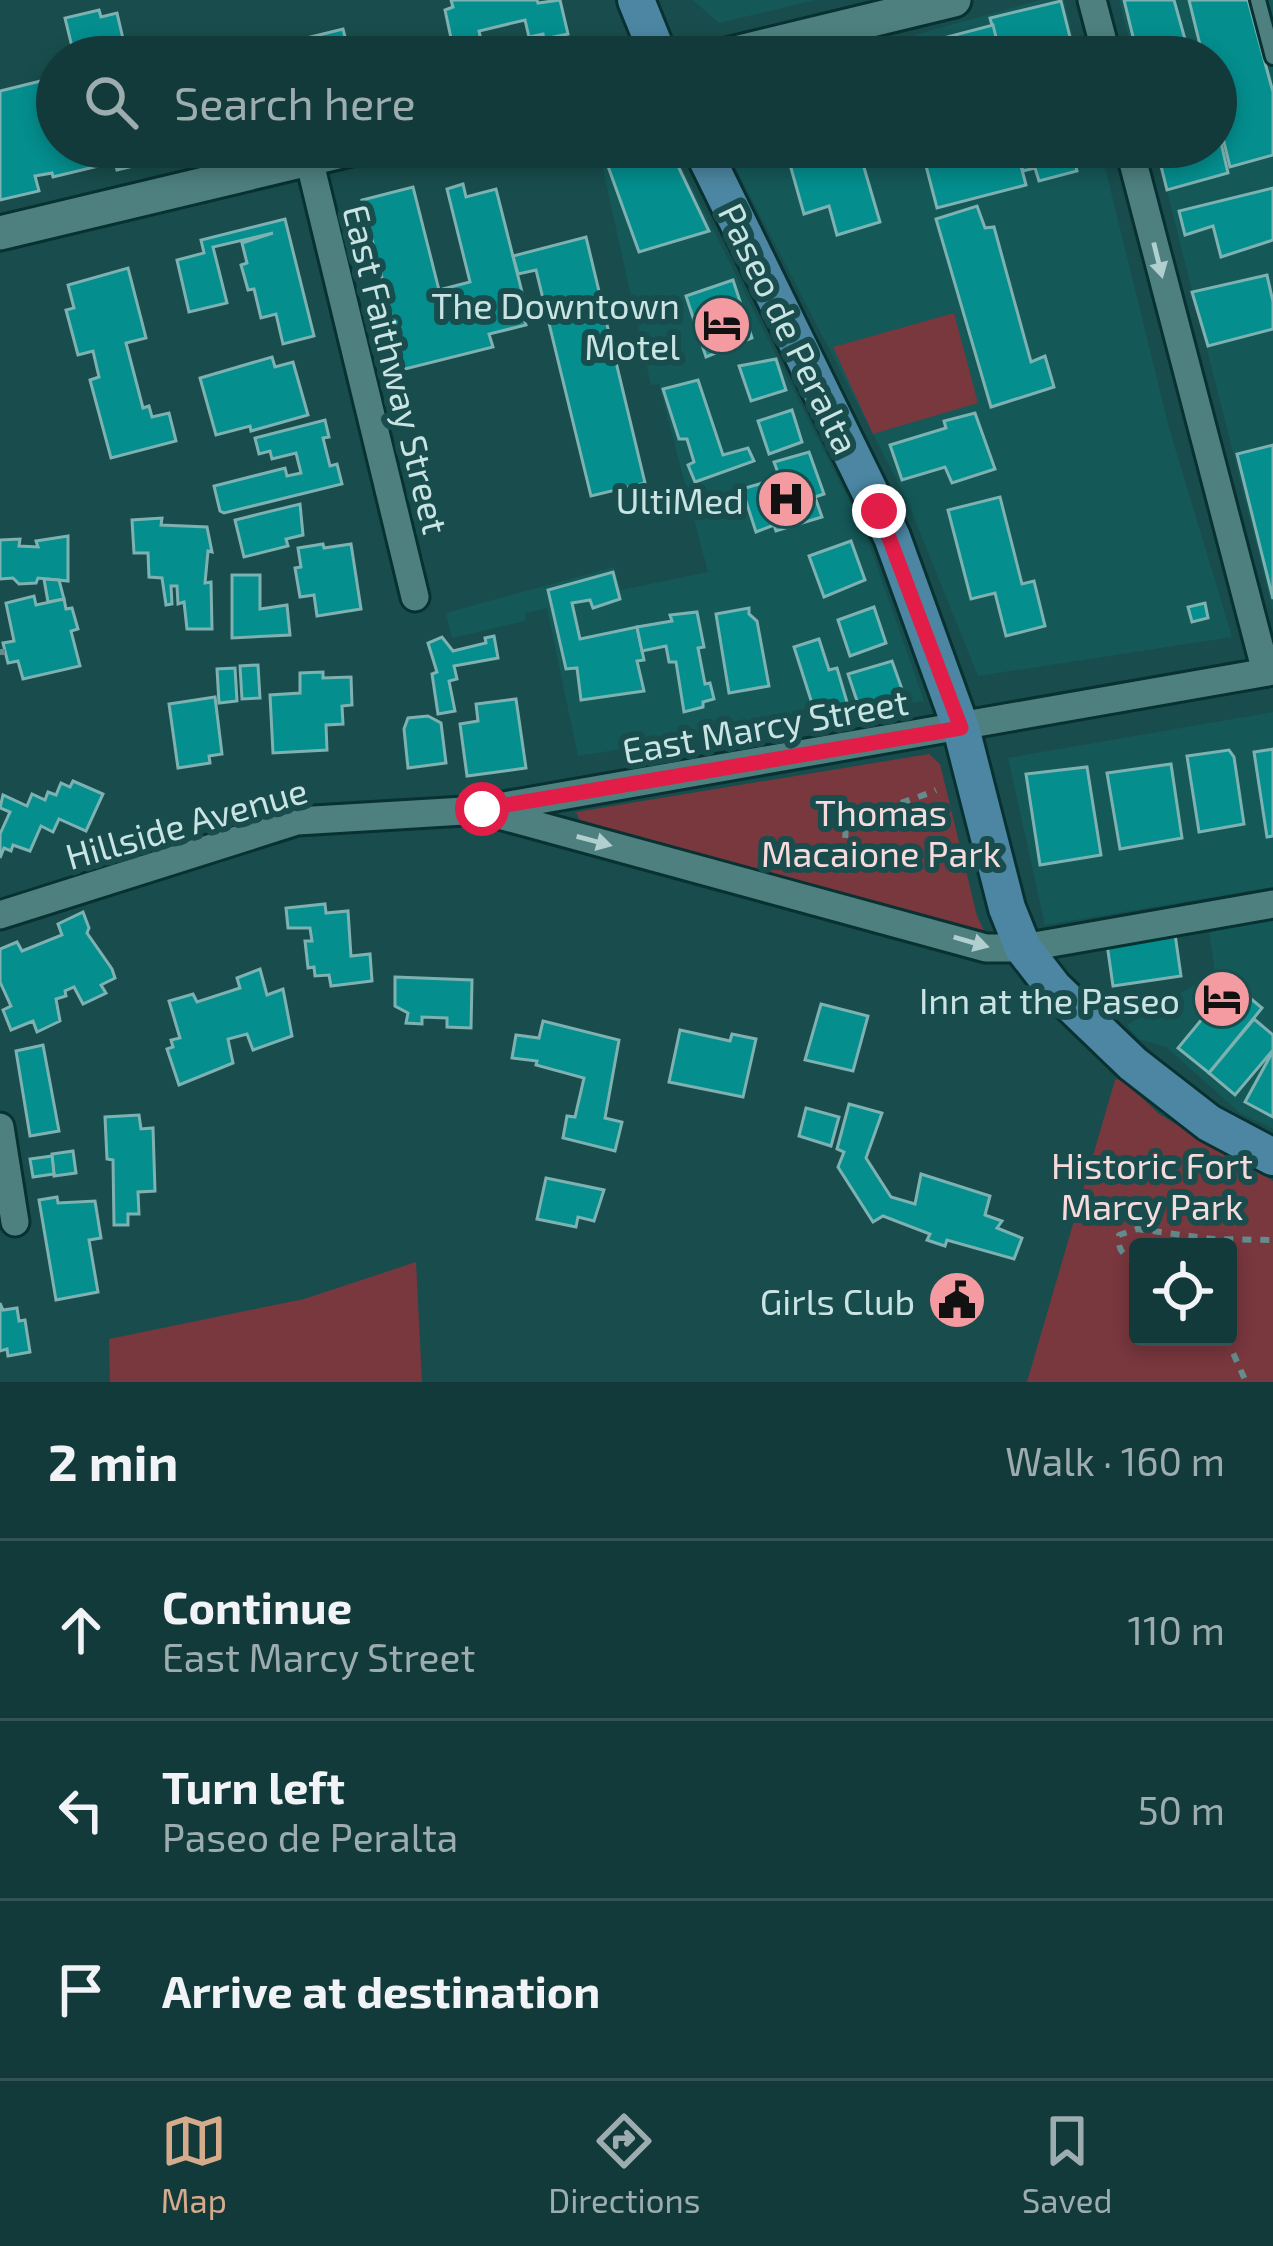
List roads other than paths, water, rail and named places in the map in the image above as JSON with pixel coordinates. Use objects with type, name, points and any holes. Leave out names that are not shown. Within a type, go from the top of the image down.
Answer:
[{"type":"main road","points":[[636,0],[651,36]]},
{"type":"main road","name":"Paseo de Peralta","points":[[711,168],[892,537],[961,728],[1007,908],[1024,948],[1054,988],[1133,1064],[1209,1123],[1273,1157]]},
{"type":"street","points":[[806,36],[954,0]]},
{"type":"street","points":[[1092,0],[1101,36]]},
{"type":"street","points":[[0,233],[271,168]]},
{"type":"street","name":"East Faithway Street","points":[[311,168],[415,597]]},
{"type":"street","points":[[1136,168],[1269,672]]},
{"type":"street","name":"East Marcy Street","points":[[482,809],[1269,672]]},
{"type":"street","name":"Hillside Avenue","points":[[0,915],[297,821],[482,809],[986,948],[1024,948],[1273,904]]},
{"type":"street","points":[[0,1127],[15,1222]]},
{"type":"lane","points":[[1258,0],[1273,57]]},
{"type":"place","name":"The Downtown Motel","points":[[722,325]]},
{"type":"place","name":"UltiMed","points":[[786,499]]},
{"type":"place","name":"Inn at the Paseo","points":[[1222,999]]},
{"type":"place","name":"Girls Club","points":[[957,1300]]},
{"type":"park label","name":"Thomas Macaione Park","points":[[881,832]]},
{"type":"park label","name":"Historic Fort Marcy Park","points":[[1152,1184]]}]
